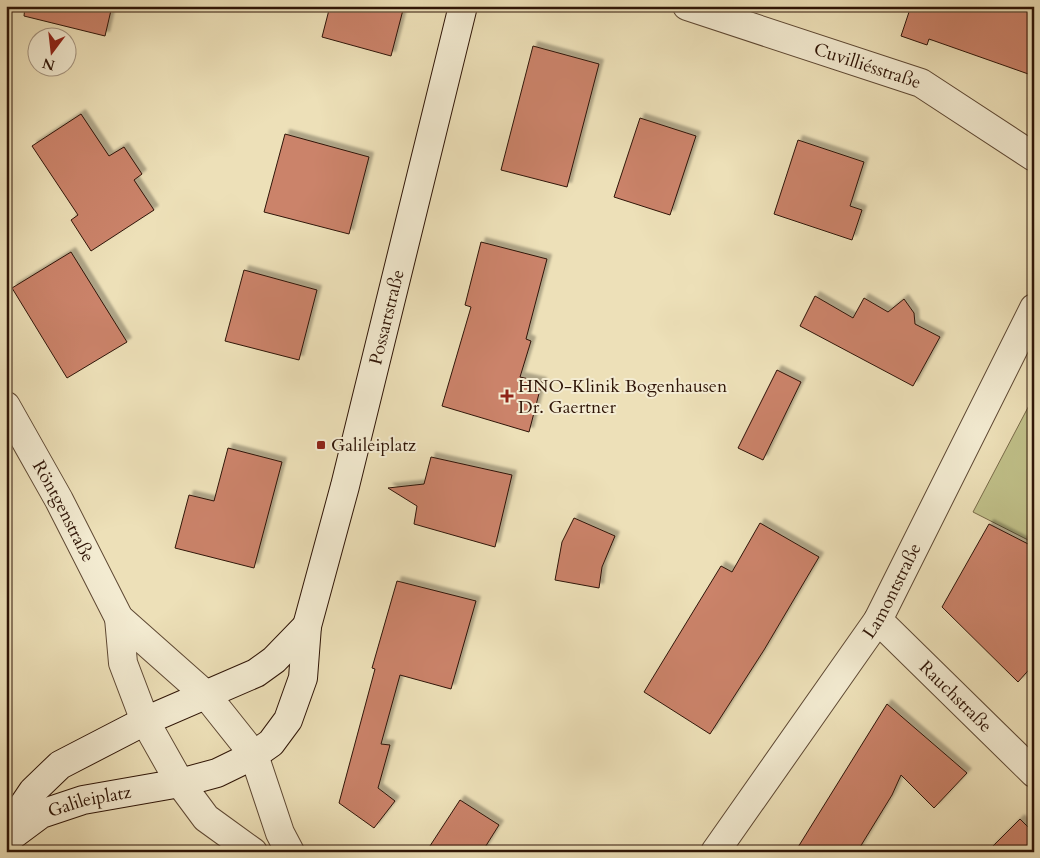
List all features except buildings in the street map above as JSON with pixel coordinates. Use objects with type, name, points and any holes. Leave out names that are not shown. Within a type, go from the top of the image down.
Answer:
[{"type":"street","name":"Possartstraße","points":[[307,626],[342,495],[463,6]]},
{"type":"street","name":"Cuvilliésstraße","points":[[687,6],[921,83],[1034,157]]},
{"type":"street","name":"Lamontstraße","points":[[715,852],[878,620],[1034,308]]},
{"type":"street","name":"Röntgenstraße","points":[[6,406],[59,500],[119,618],[207,696]]},
{"type":"street","name":"Röntgenstraße","points":[[119,618],[123,663],[145,721]]},
{"type":"street","name":"Rauchstraße","points":[[878,620],[1034,773]]},
{"type":"street","name":"Galileiplatz","points":[[6,831],[33,792],[60,765],[145,721],[207,696],[256,673],[274,660],[307,626]]},
{"type":"street","name":"Galileiplatz","points":[[6,840],[41,814],[56,808],[82,800],[180,783],[217,773],[254,755],[272,743],[288,720],[303,678],[307,626]]},
{"type":"street","points":[[207,696],[254,755],[280,833],[290,852]]},
{"type":"street","points":[[145,721],[180,783],[206,818],[253,852]]},
{"type":"green space","points":[[1034,396],[1034,543],[973,512]]},
{"type":"place","name":"HNO-Klinik Bogenhausen Dr. Gaertner","points":[[507,396]]},
{"type":"place","name":"Galileiplatz","points":[[321,445]]}]
